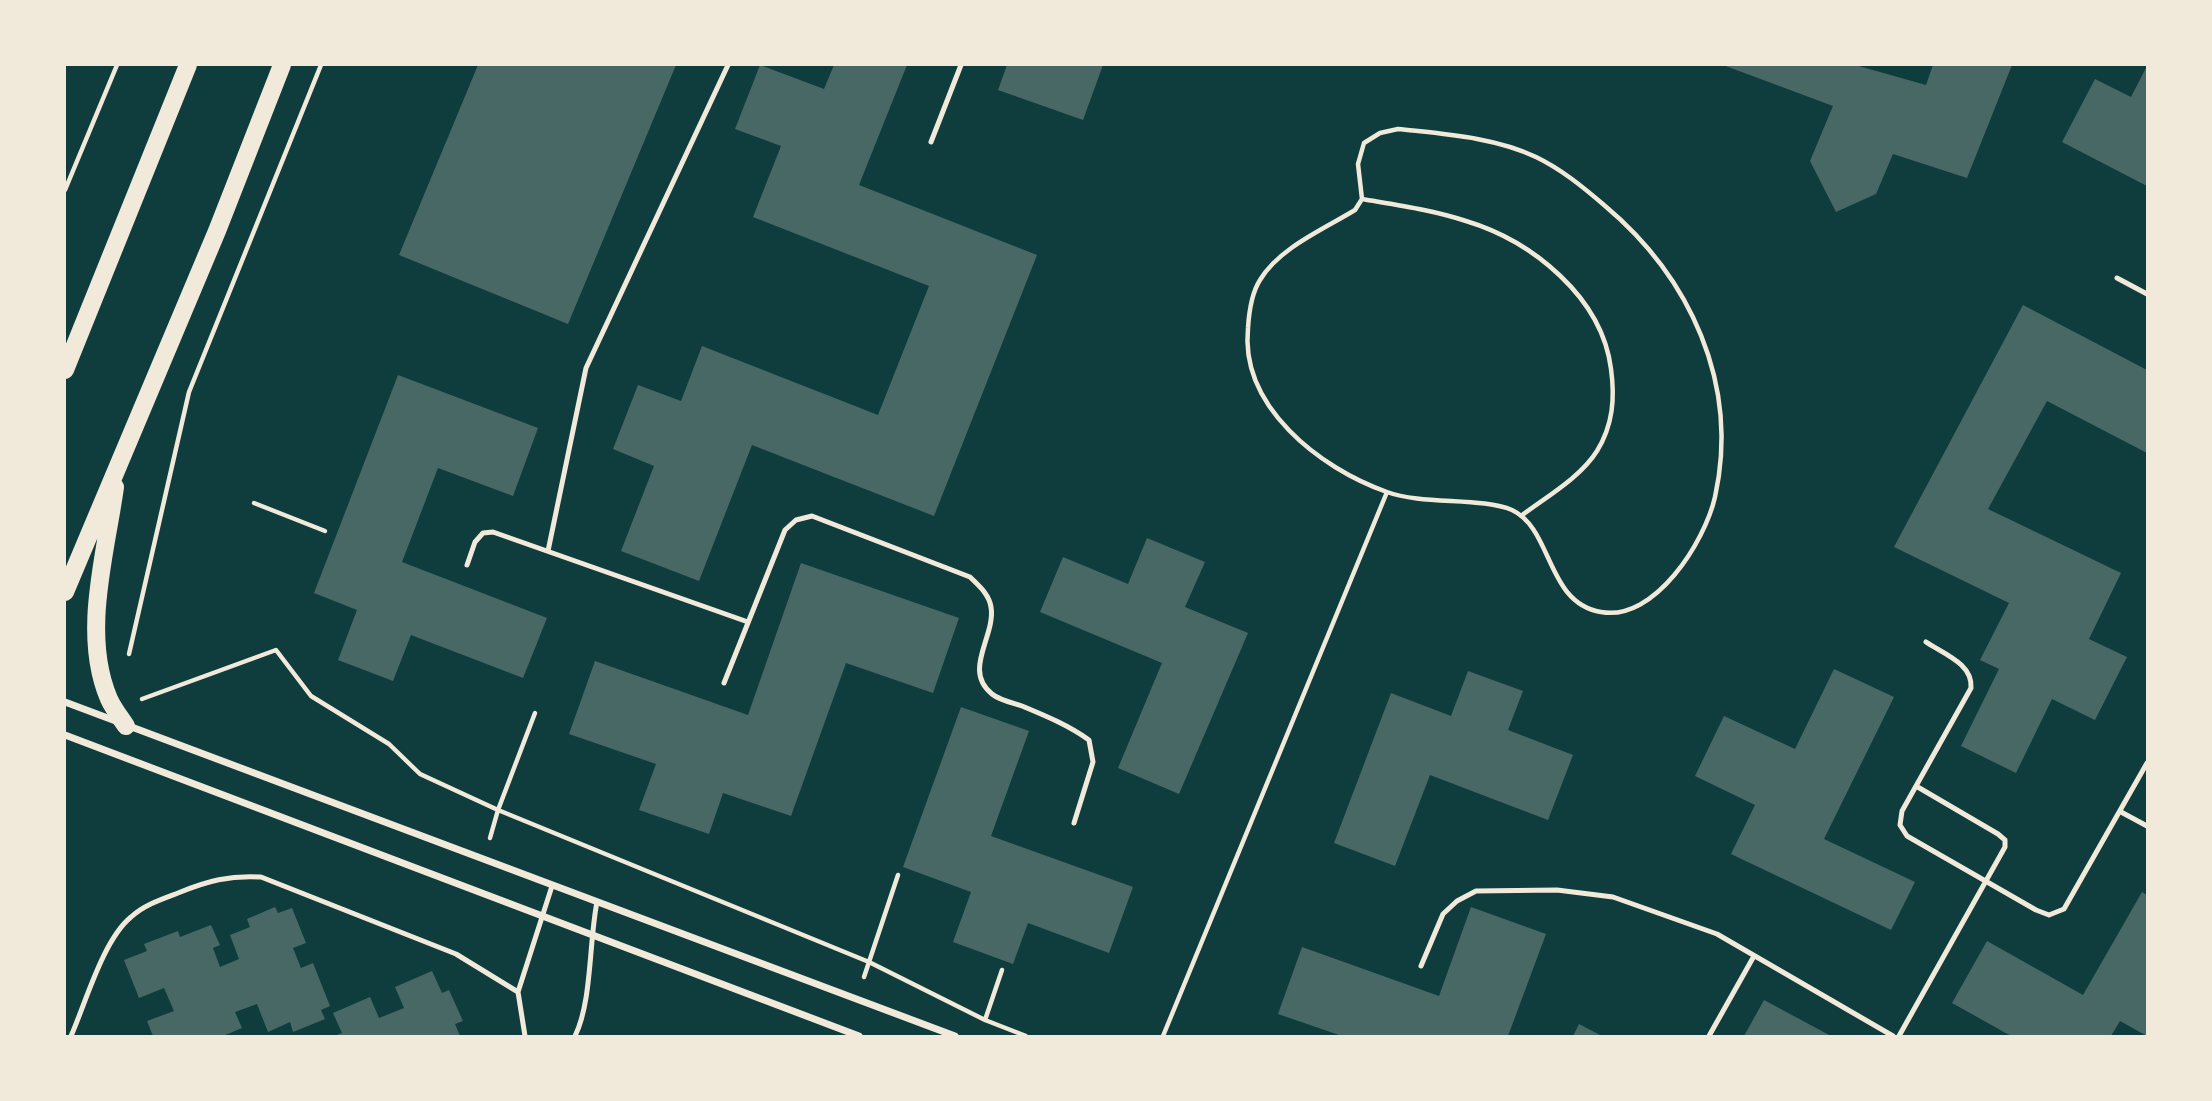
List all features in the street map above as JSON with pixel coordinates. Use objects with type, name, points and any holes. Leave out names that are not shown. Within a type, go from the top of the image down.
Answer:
[{"type":"main road","points":[[65,370],[188,65]]},
{"type":"main road","points":[[65,592],[119,459],[218,231],[282,65]]},
{"type":"main road","points":[[119,459],[96,620],[101,676],[109,701],[126,726]]},
{"type":"street","points":[[65,702],[955,1036]]},
{"type":"street","points":[[65,735],[859,1036]]},
{"type":"lane","points":[[548,551],[586,368],[728,65]]},
{"type":"lane","points":[[932,142],[961,65]]},
{"type":"lane","points":[[2117,278],[2147,294]]},
{"type":"lane","points":[[724,683],[785,530],[796,520],[812,516],[970,577],[985,591],[991,608],[990,628],[979,659],[981,677],[992,694],[1069,725],[1089,740],[1093,762],[1074,824]]},
{"type":"lane","points":[[467,565],[475,542],[483,533],[493,532],[748,622]]},
{"type":"lane","points":[[1926,642],[1966,668],[1972,678],[1971,688],[1902,811],[1900,825],[1907,836],[1985,882],[2049,915],[2064,909],[2147,763]]},
{"type":"lane","points":[[1899,1036],[2006,847],[2005,840],[1916,786]]},
{"type":"lane","points":[[2121,812],[2147,826]]},
{"type":"lane","points":[[71,1036],[113,940],[129,918],[146,905],[205,882],[233,875],[261,877],[456,954],[518,992]]},
{"type":"lane","points":[[525,1036],[518,992],[552,886]]},
{"type":"lane","points":[[1421,966],[1443,914],[1457,901],[1476,891],[1500,889],[1613,897],[1717,934],[1893,1036]]},
{"type":"lane","points":[[575,1036],[591,958],[591,934],[597,902]]},
{"type":"lane","points":[[1709,1036],[1754,956]]},
{"type":"path","points":[[65,191],[117,65]]},
{"type":"path","points":[[128,659],[189,392],[321,65]]},
{"type":"path","points":[[1398,130],[1505,146],[1535,156],[1571,177],[1629,225],[1666,267],[1694,313],[1714,369],[1723,424],[1721,470],[1712,513],[1698,542],[1674,577],[1643,603],[1625,611],[1600,612],[1575,601],[1560,584],[1532,529],[1521,516],[1510,509],[1387,492],[1326,461],[1288,429],[1261,395],[1248,366],[1250,307],[1259,281],[1275,262],[1355,210],[1362,199],[1360,153],[1364,143],[1380,133],[1398,130]]},
{"type":"path","points":[[1362,199],[1468,221],[1521,244],[1561,276],[1587,305],[1609,353],[1615,399],[1607,431],[1597,452],[1577,474],[1521,516]]},
{"type":"path","points":[[1163,1036],[1387,492]]},
{"type":"path","points":[[254,503],[326,531]]},
{"type":"path","points":[[135,702],[276,650],[312,696],[389,744],[420,774],[498,810],[869,962],[985,1020],[1026,1036]]},
{"type":"path","points":[[484,859],[498,810],[535,713]]},
{"type":"path","points":[[869,962],[898,875]]},
{"type":"path","points":[[985,1020],[1002,970]]},
{"type":"building","points":[[478,65],[676,65],[568,324],[399,255]]},
{"type":"building","points":[[760,65],[824,89],[834,65],[907,65],[859,185],[1037,255],[934,516],[752,445],[699,581],[621,551],[654,466],[613,449],[638,385],[681,401],[702,346],[878,415],[929,286],[753,217],[781,146],[735,129]]},
{"type":"building","points":[[1007,65],[1103,65],[1083,120],[998,90]]},
{"type":"building","points":[[1723,65],[1855,65],[1926,85],[1933,65],[2012,65],[1967,178],[1893,154],[1876,194],[1836,212],[1810,161],[1833,106]]},
{"type":"building","points":[[2147,66],[2147,186],[2062,142],[2095,79],[2131,97]]},
{"type":"building","points":[[2023,305],[2147,370],[2147,453],[2047,401],[1988,509],[2121,573],[2089,639],[2127,657],[2095,720],[2052,699],[2016,773],[1961,746],[1999,669],[1980,660],[2009,603],[1894,547]]},
{"type":"building","points":[[398,375],[538,428],[513,496],[438,468],[402,562],[547,618],[523,678],[411,635],[393,681],[338,660],[357,610],[314,593]]},
{"type":"building","points":[[1147,538],[1205,562],[1185,607],[1248,633],[1179,794],[1118,768],[1162,663],[1040,612],[1063,557],[1128,584]]},
{"type":"building","points":[[801,563],[959,618],[933,693],[846,663],[791,816],[723,793],[709,834],[639,810],[656,764],[569,734],[595,661],[748,715]]},
{"type":"building","points":[[1834,669],[1894,697],[1824,839],[1915,882],[1891,930],[1731,854],[1755,805],[1695,776],[1724,716],[1795,749]]},
{"type":"building","points":[[1468,671],[1523,691],[1508,730],[1573,755],[1548,820],[1430,775],[1395,866],[1334,843],[1391,693],[1451,716]]},
{"type":"building","points":[[961,707],[1029,731],[991,836],[1133,887],[1109,953],[1028,923],[1013,964],[953,942],[971,892],[903,867]]},
{"type":"building","points":[[2142,892],[2147,895],[2147,1036],[2120,1021],[2111,1036],[2011,1036],[1952,1003],[1987,941],[2083,995]]},
{"type":"building","points":[[275,907],[278,913],[292,908],[306,943],[293,948],[301,968],[313,963],[330,1006],[321,1010],[325,1019],[293,1032],[290,1022],[268,1032],[257,1004],[235,1012],[242,1028],[223,1036],[153,1036],[147,1021],[174,1011],[164,988],[139,998],[124,960],[147,951],[144,944],[178,931],[180,937],[211,925],[220,945],[213,948],[220,967],[239,959],[230,935],[250,927],[247,919]]},
{"type":"building","points":[[1471,907],[1546,934],[1508,1036],[1342,1036],[1278,1014],[1302,947],[1439,996]]},
{"type":"building","points":[[432,971],[442,993],[449,990],[463,1021],[455,1024],[460,1036],[334,1036],[342,1033],[333,1013],[370,997],[379,1018],[404,1008],[395,987]]},
{"type":"building","points":[[1764,1000],[1831,1036],[1744,1036]]},
{"type":"building","points":[[1579,1024],[1602,1036],[1573,1036]]}]
